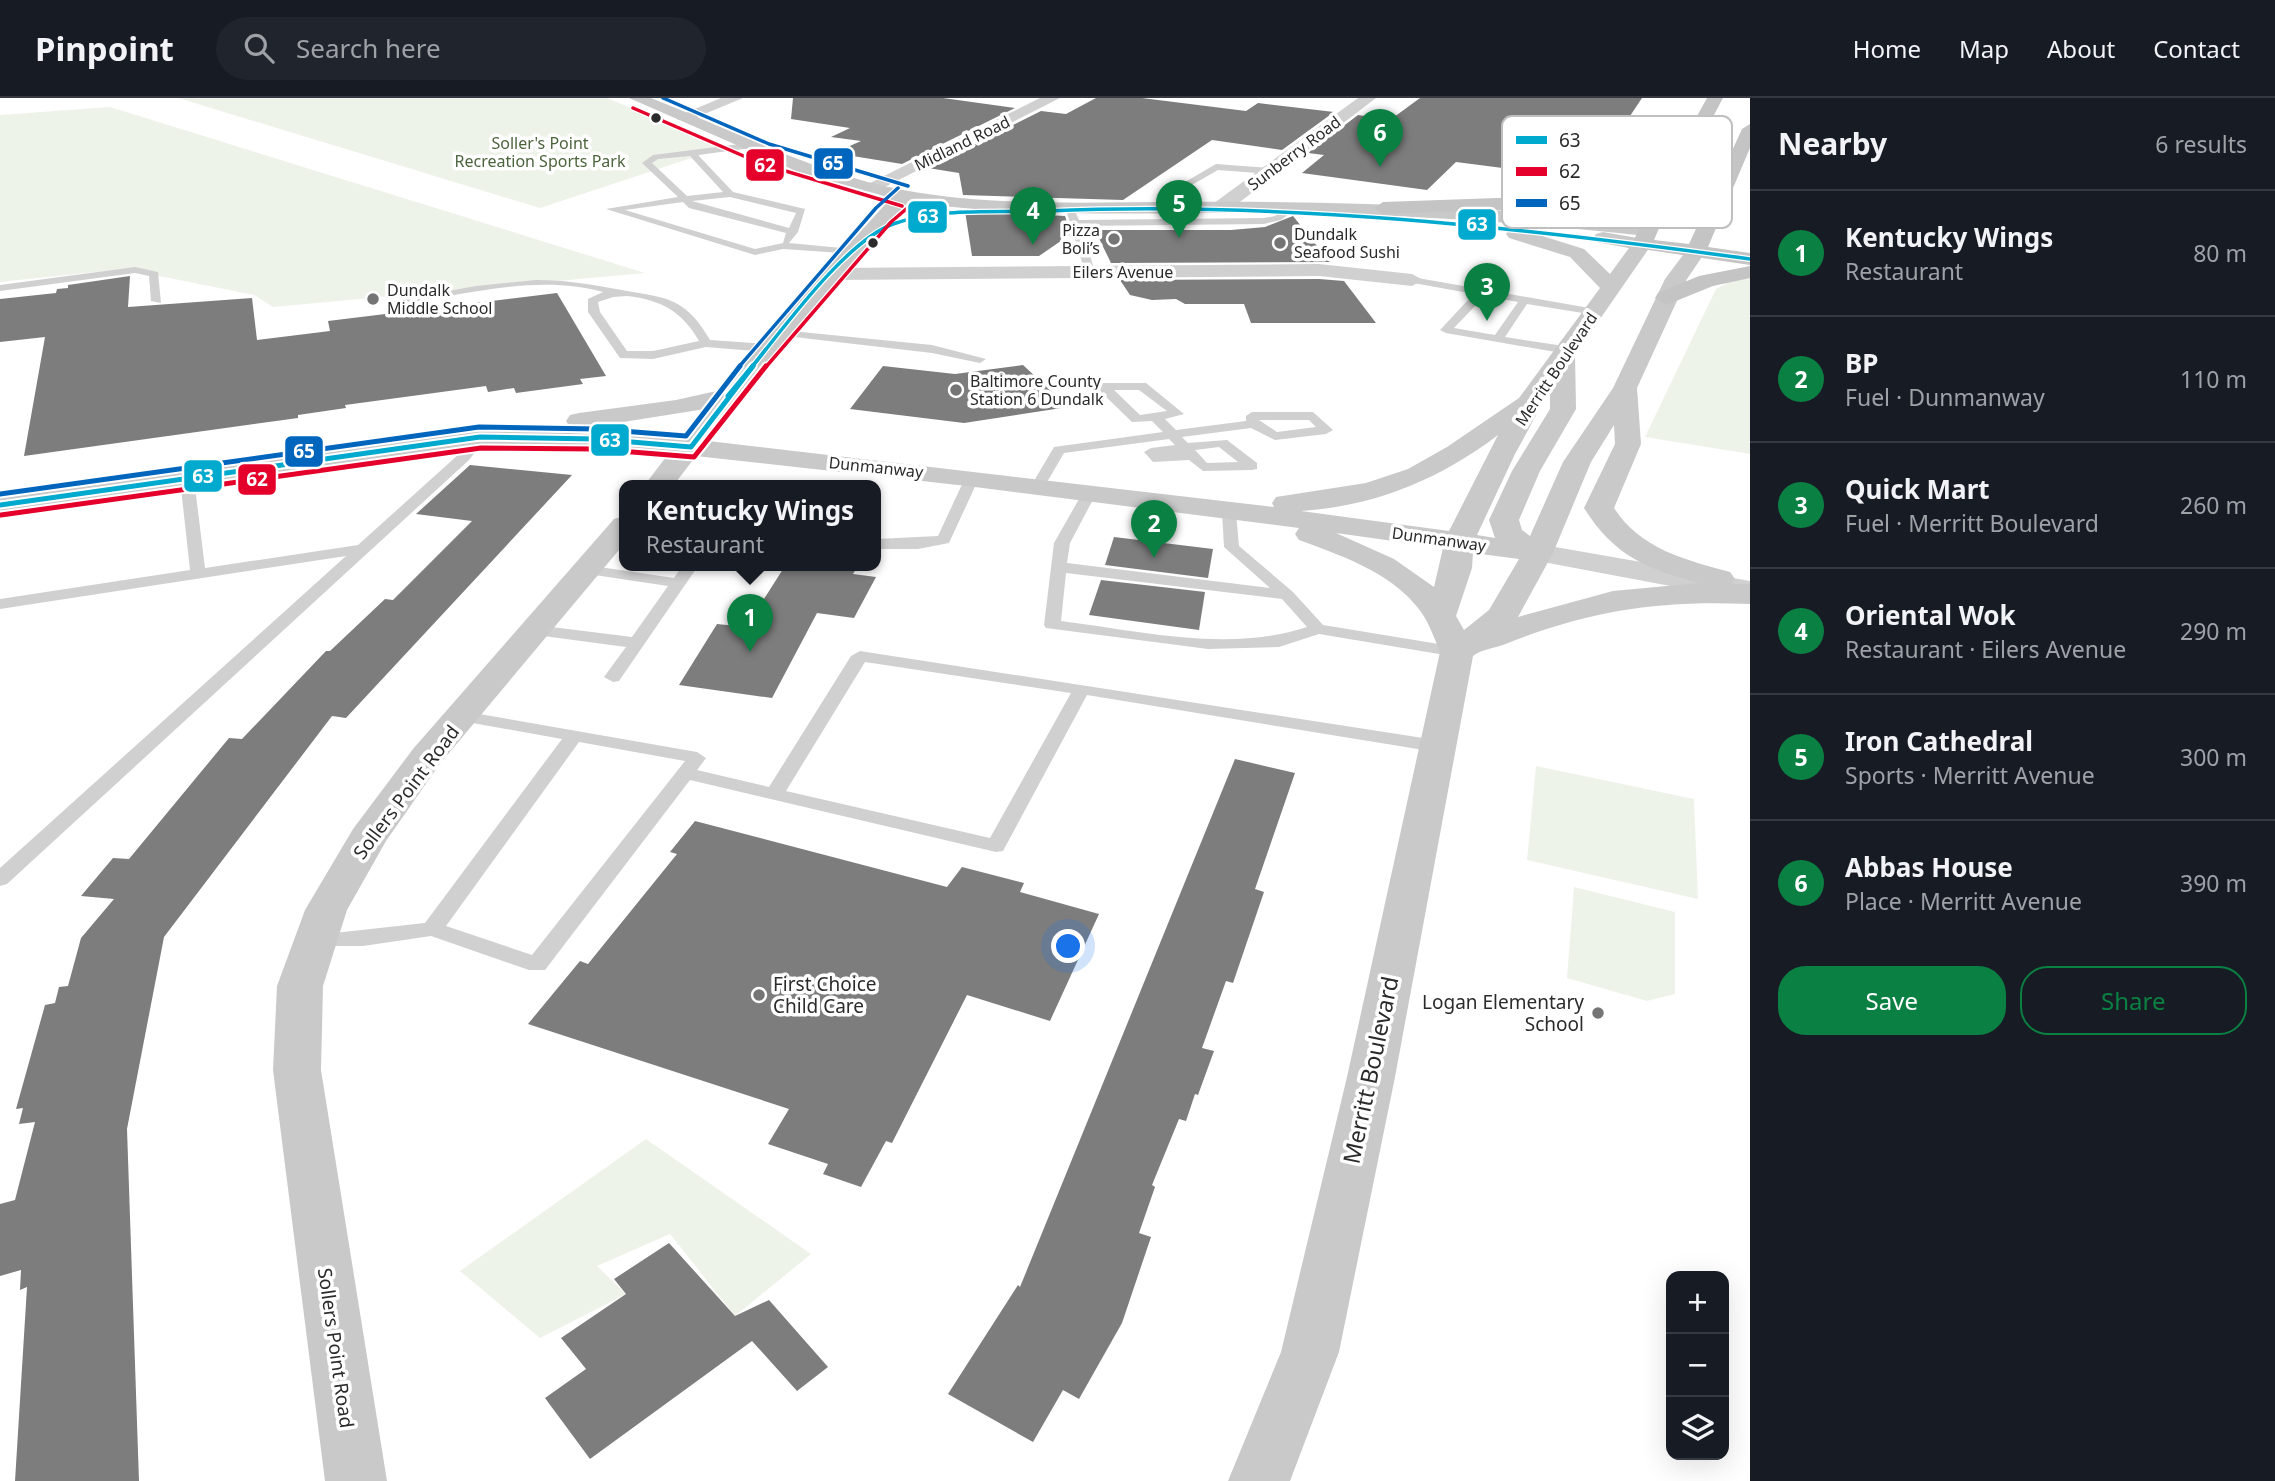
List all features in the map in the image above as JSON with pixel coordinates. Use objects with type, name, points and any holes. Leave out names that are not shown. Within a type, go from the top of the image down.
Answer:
[{"type":"main road","name":"Merritt Boulevard","points":[[1705,116],[1715,98]]},
{"type":"main road","points":[[1732,194],[1750,128]]},
{"type":"main road","points":[[1383,208],[1502,204]]},
{"type":"main road","name":"Merritt Boulevard","points":[[1644,237],[1648,228]]},
{"type":"main road","points":[[1700,244],[1710,228]]},
{"type":"main road","points":[[1644,237],[1700,244],[1750,243]]},
{"type":"main road","points":[[1700,244],[1750,259]]},
{"type":"main road","points":[[1667,298],[1707,281],[1750,272]]},
{"type":"street","points":[[637,98],[748,146],[820,173],[871,187],[905,196],[1073,216]]},
{"type":"street","points":[[684,117],[735,98]]},
{"type":"street","name":"Midland Road","points":[[871,187],[1052,98]]},
{"type":"street","name":"Sunberry Road","points":[[1221,207],[1368,98]]},
{"type":"street","points":[[820,173],[848,191],[862,208],[861,241]]},
{"type":"street","points":[[663,480],[774,340],[861,241],[905,196]]},
{"type":"street","points":[[861,241],[890,225],[917,219],[1073,216],[1221,207],[1383,208],[1502,216]]},
{"type":"street","points":[[1292,208],[1502,225]]},
{"type":"street","points":[[1441,220],[1494,229],[1566,248],[1591,264],[1611,287]]},
{"type":"street","points":[[1537,228],[1644,237]]},
{"type":"street","points":[[1602,228],[1644,237]]},
{"type":"street","name":"Merritt Boulevard","points":[[1440,616],[1456,568],[1459,541],[1501,454],[1530,401],[1595,312],[1644,237]]},
{"type":"street","points":[[1457,652],[1502,616],[1538,553],[1577,463],[1625,388],[1678,274],[1700,244]]},
{"type":"street","name":"Eilers Avenue","points":[[833,274],[1319,270],[1412,280]]},
{"type":"street","points":[[1538,553],[1508,535],[1504,520],[1526,471],[1563,409],[1565,352]]},
{"type":"street","points":[[1625,388],[1628,444],[1599,508],[1608,526],[1631,546],[1662,563],[1750,591]]},
{"type":"street","points":[[480,437],[676,408],[728,396]]},
{"type":"street","points":[[1196,505],[1292,502],[1390,486],[1456,453],[1530,401]]},
{"type":"street","name":"Dunmanway","points":[[0,505],[480,437],[584,438],[691,447],[1196,505],[1538,553],[1750,591]]},
{"type":"street","points":[[1196,505],[1294,528],[1364,557],[1422,592],[1440,616],[1457,652]]},
{"type":"street","name":"Sollers Point Road","points":[[356,1481],[297,1070],[300,986],[326,910],[367,838],[426,757],[619,531]]},
{"type":"street","points":[[1457,652],[1545,616],[1585,604],[1687,590],[1750,591]]},
{"type":"street","name":"Merritt Boulevard","points":[[1273,1474],[1310,1352],[1371,1077],[1457,652]]},
{"type":"lane","points":[[748,146],[656,157],[646,163],[692,206],[793,232]]},
{"type":"lane","points":[[693,154],[730,194]]},
{"type":"lane","points":[[1173,192],[1216,167],[1270,171]]},
{"type":"lane","points":[[783,246],[793,232],[802,211],[730,194],[611,209],[755,252],[783,246],[861,241]]},
{"type":"lane","points":[[1090,272],[1073,216],[1264,221],[1278,218],[1292,208]]},
{"type":"lane","points":[[0,288],[135,270],[154,274],[157,302]]},
{"type":"lane","points":[[1412,280],[1522,304]]},
{"type":"lane","points":[[394,303],[554,283],[597,285],[614,292]]},
{"type":"lane","points":[[706,344],[689,315],[671,304],[641,295],[614,292],[600,294],[592,301],[594,312],[624,355],[653,355],[706,344],[774,340],[932,349],[980,359]]},
{"type":"lane","points":[[1565,352],[1446,330],[1472,302],[1595,312]]},
{"type":"lane","points":[[1498,339],[1522,304]]},
{"type":"lane","points":[[1142,386],[1178,414],[1155,416],[1137,419],[1103,387],[1142,386]]},
{"type":"lane","points":[[1155,416],[1189,452]]},
{"type":"lane","points":[[1038,486],[1059,450],[1253,424]]},
{"type":"lane","points":[[0,879],[464,457],[480,437]]},
{"type":"lane","points":[[881,544],[918,544],[944,540],[972,478]]},
{"type":"lane","points":[[187,479],[198,574]]},
{"type":"lane","points":[[1090,492],[1062,543],[1052,625],[1208,644],[1279,642],[1318,629],[1457,652]]},
{"type":"lane","points":[[1229,512],[1232,547],[1287,595],[1318,629]]},
{"type":"lane","points":[[0,604],[361,549]]},
{"type":"lane","points":[[1059,567],[1287,595]]},
{"type":"lane","points":[[586,570],[678,583]]},
{"type":"lane","points":[[614,677],[686,571]]},
{"type":"lane","points":[[536,630],[637,643]]},
{"type":"lane","points":[[774,794],[860,656],[1436,746]]},
{"type":"lane","points":[[462,716],[574,736],[691,766],[774,794],[996,846],[1082,690]]},
{"type":"lane","points":[[432,929],[574,736]]},
{"type":"lane","points":[[315,941],[363,939],[432,929],[537,965],[691,766]]},
{"type":"green space","name":"Soller's Point Recreation Sports Park","points":[[178,98],[607,98],[725,147],[540,208]]},
{"type":"green space","points":[[110,107],[645,273],[273,307],[254,295],[124,269],[0,282],[0,115]]},
{"type":"green space","points":[[1750,277],[1750,454],[1645,437],[1716,289],[1733,280]]},
{"type":"green space","points":[[1536,766],[1694,799],[1698,899],[1527,860]]},
{"type":"green space","points":[[1574,887],[1675,912],[1675,994],[1647,1001],[1567,978]]},
{"type":"green space","points":[[646,1139],[811,1254],[735,1316],[670,1234],[597,1266],[626,1294],[540,1338],[460,1271]]},
{"type":"building","points":[[793,98],[943,98],[1015,108],[902,164],[834,153],[861,141],[831,137],[850,128],[791,119]]},
{"type":"building","points":[[1096,98],[1142,98],[1246,111],[1258,103],[1334,112],[1282,150],[1212,140],[1123,200],[963,195],[959,173],[928,168],[1041,111],[1066,114]]},
{"type":"building","points":[[1420,98],[1642,98],[1630,116],[1502,116],[1502,168],[1456,162],[1427,190],[1302,173],[1324,155],[1308,153],[1358,115],[1390,120]]},
{"type":"building","points":[[965,211],[1065,216],[1071,234],[1039,256],[972,256]]},
{"type":"building","points":[[1293,216],[1330,262],[1111,263],[1095,230],[1231,230],[1265,227]]},
{"type":"building","points":[[130,276],[128,307],[252,298],[257,340],[330,331],[328,321],[557,293],[606,376],[580,379],[583,384],[516,393],[514,388],[488,392],[486,386],[345,405],[346,408],[298,415],[298,418],[24,456],[45,337],[0,342],[0,299],[56,293],[57,289],[68,288],[68,285]]},
{"type":"building","points":[[1120,280],[1344,281],[1376,323],[1251,323],[1244,304],[1185,304],[1176,299],[1152,300],[1130,295]]},
{"type":"building","points":[[1023,365],[1068,407],[964,423],[850,409],[883,366],[955,374]]},
{"type":"building","points":[[470,465],[572,475],[346,718],[332,716],[164,937],[127,1129],[139,1481],[15,1481],[27,1287],[20,1290],[21,1270],[0,1276],[0,1204],[15,1200],[35,1122],[19,1124],[23,1108],[16,1109],[45,1005],[55,1003],[59,987],[68,986],[81,938],[114,899],[81,896],[113,858],[129,859],[229,738],[242,739],[326,651],[330,651],[385,599],[393,600],[472,521],[416,514]]},
{"type":"building","points":[[1114,537],[1213,549],[1208,578],[1105,565]]},
{"type":"building","points":[[782,571],[855,571],[853,574],[876,577],[854,618],[817,613],[772,698],[679,685],[717,624],[746,627]]},
{"type":"building","points":[[1101,580],[1205,592],[1199,630],[1089,615]]},
{"type":"building","points":[[1235,759],[1295,773],[1255,889],[1264,892],[1233,983],[1226,981],[1202,1048],[1214,1051],[1198,1095],[1195,1094],[1186,1121],[1179,1119],[1152,1185],[1155,1187],[1139,1233],[1151,1237],[1122,1323],[1079,1399],[1063,1390],[1033,1442],[948,1394],[1018,1285],[1020,1287]]},
{"type":"building","name":"First Choice Child Care","points":[[695,821],[947,887],[962,867],[1024,883],[1020,892],[1099,914],[1050,1021],[967,995],[892,1143],[886,1141],[861,1187],[823,1174],[828,1164],[768,1144],[789,1109],[528,1024],[580,961],[588,964],[677,854],[670,852]]},
{"type":"building","points":[[669,1243],[735,1316],[769,1300],[828,1367],[797,1391],[752,1341],[590,1459],[545,1398],[586,1369],[561,1338],[626,1294],[614,1279]]},
{"type":"transit line","name":"65","points":[[663,98],[769,144],[908,186]]},
{"type":"transit line","name":"62","points":[[633,108],[762,164],[902,206]]},
{"type":"transit line","name":"65","points":[[0,494],[479,427],[596,429],[686,436],[759,341],[876,208],[898,188]]},
{"type":"transit line","name":"62","points":[[1,515],[481,448],[595,449],[694,457],[775,355],[891,222],[912,204]]},
{"type":"transit line","name":"63","points":[[728,396],[806,302],[853,253],[873,235],[891,225],[923,217],[1119,208],[1210,208],[1300,211],[1502,227]]},
{"type":"transit line","name":"63","points":[[1507,228],[1750,259]]},
{"type":"transit line","name":"63","points":[[0,505],[480,437],[596,439],[691,447],[766,349]]},
{"type":"place","name":"Abbas House","points":[[1380,167]]},
{"type":"place","name":"Iron Cathedral","points":[[1179,238]]},
{"type":"place","name":"Pizza Boli’s","points":[[1114,239]]},
{"type":"place","name":"Dundalk Seafood Sushi","points":[[1280,243]]},
{"type":"place","name":"Oriental Wok","points":[[1033,245]]},
{"type":"place","name":"Dundalk Middle School","points":[[373,299]]},
{"type":"place","name":"Quick Mart","points":[[1487,321]]},
{"type":"place","name":"Baltimore County Station 6 Dundalk","points":[[956,390]]},
{"type":"place","name":"BP","points":[[1154,558]]},
{"type":"place","name":"Kentucky Wings","points":[[750,652]]},
{"type":"place","name":"First Choice Child Care","points":[[759,995]]},
{"type":"place","name":"Logan Elementary School","points":[[1598,1013]]}]
